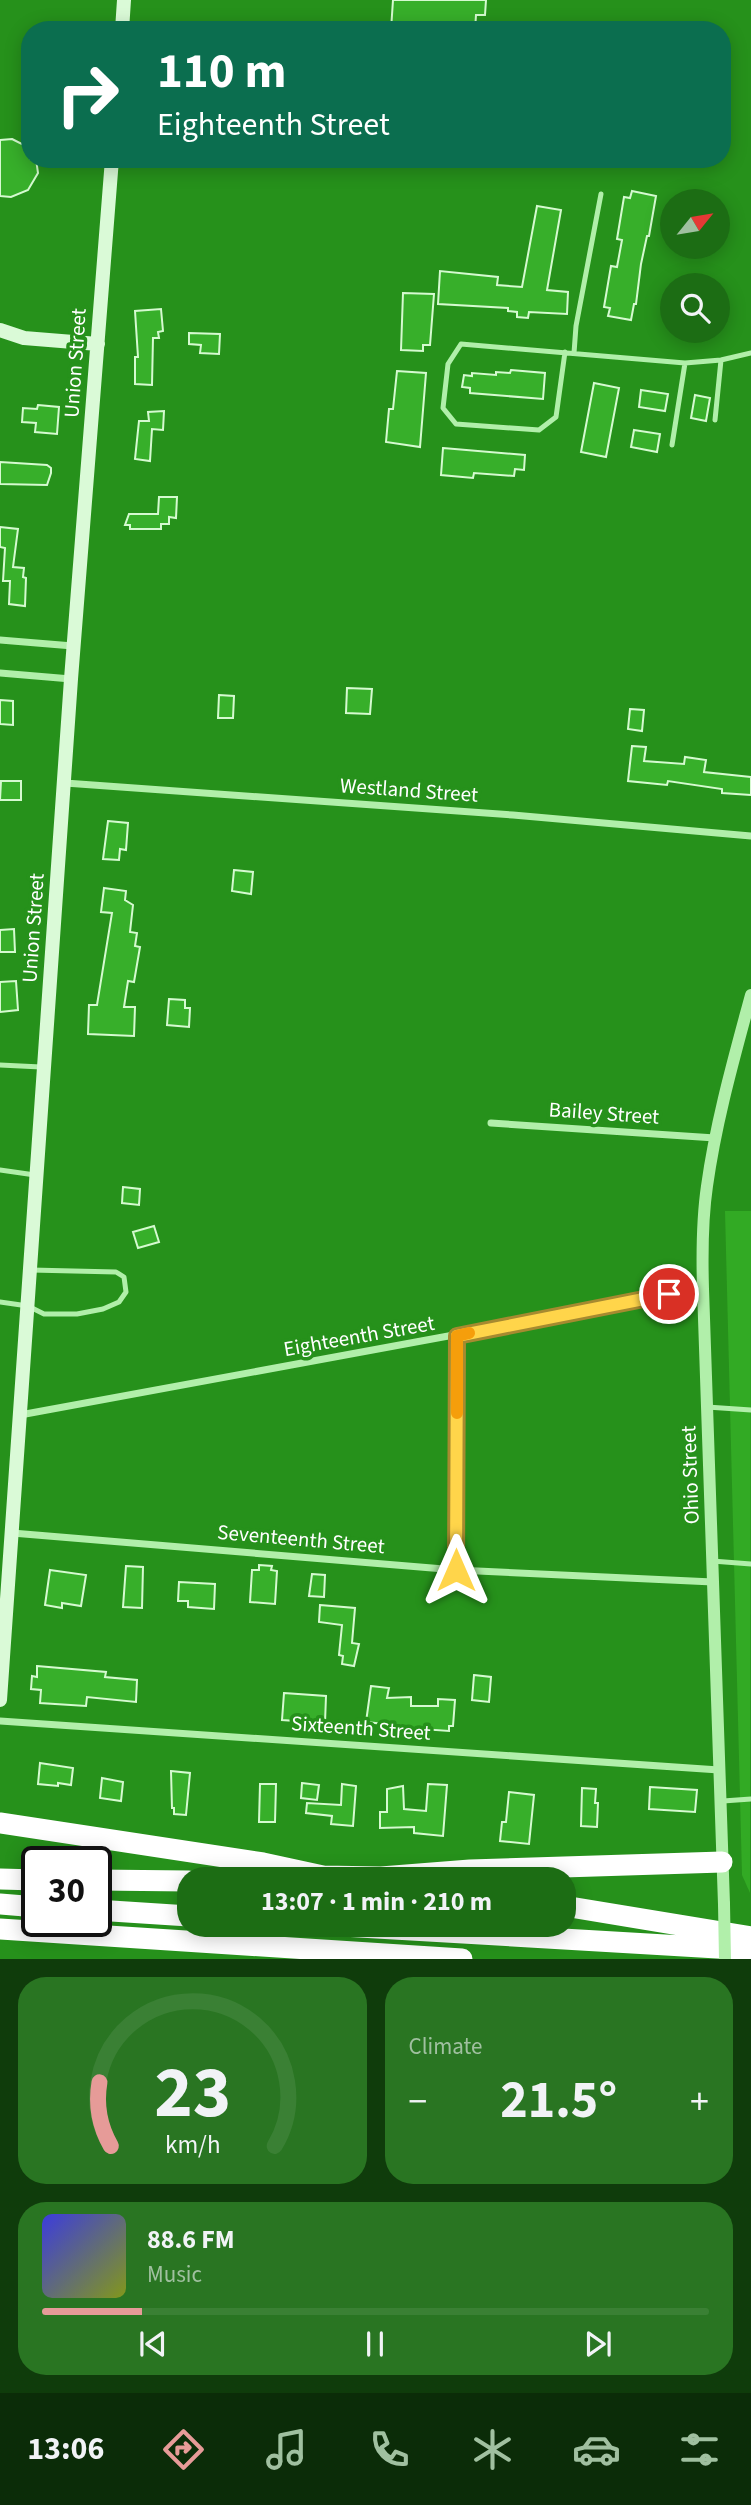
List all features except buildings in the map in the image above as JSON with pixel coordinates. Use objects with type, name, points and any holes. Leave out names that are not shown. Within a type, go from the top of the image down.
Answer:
[{"type":"highway","points":[[0,1823],[281,1867]]},
{"type":"highway","points":[[564,1867],[722,1862]]},
{"type":"highway","points":[[0,1879],[21,1880]]},
{"type":"highway","points":[[112,1880],[177,1881]]},
{"type":"highway","points":[[0,1904],[21,1906]]},
{"type":"highway","points":[[576,1908],[751,1937]]},
{"type":"highway","points":[[112,1911],[177,1915]]},
{"type":"highway","points":[[0,1929],[463,1959]]},
{"type":"highway","points":[[529,1937],[751,1950]]},
{"type":"main road","points":[[122,21],[124,0]]},
{"type":"main road","name":"Union Street","points":[[0,1700],[71,679],[111,168]]},
{"type":"main road","points":[[0,330],[24,338],[98,344]]},
{"type":"street","points":[[0,640],[74,646]]},
{"type":"street","points":[[0,673],[71,679]]},
{"type":"street","name":"Westland Street","points":[[65,783],[513,815],[751,836]]},
{"type":"street","name":"Ohio Street","points":[[725,1959],[703,1289],[705,1206],[715,1138],[751,995]]},
{"type":"street","name":"Bailey Street","points":[[491,1124],[715,1138]]},
{"type":"street","name":"Eighteenth Street","points":[[20,1415],[703,1289]]},
{"type":"street","points":[[456,1570],[457,1336]]},
{"type":"street","name":"Seventeenth Street","points":[[12,1532],[456,1570],[713,1582]]},
{"type":"street","name":"Sixteenth Street","points":[[0,1721],[719,1770]]},
{"type":"lane","points":[[574,353],[576,326],[601,194]]},
{"type":"lane","points":[[565,352],[556,417],[539,430],[456,424],[443,408],[448,363],[461,344],[565,352],[685,363],[721,360],[751,353]]},
{"type":"lane","points":[[715,421],[721,360]]},
{"type":"lane","points":[[673,445],[685,363]]},
{"type":"lane","points":[[0,1065],[45,1067]]},
{"type":"lane","points":[[0,1170],[37,1175]]},
{"type":"lane","points":[[0,1302],[28,1307],[44,1314],[77,1314],[103,1309],[119,1302],[126,1292],[124,1278],[116,1272],[30,1270]]},
{"type":"lane","points":[[707,1407],[751,1410]]},
{"type":"lane","points":[[712,1561],[751,1564]]},
{"type":"lane","points":[[720,1801],[751,1798]]},
{"type":"green space","points":[[725,1211],[751,1211],[750,1893],[742,1875]]},
{"type":"slow traffic","points":[[457,1413],[457,1336],[469,1333]]},
{"type":"route","points":[[456,1570],[457,1336],[669,1294]]}]
